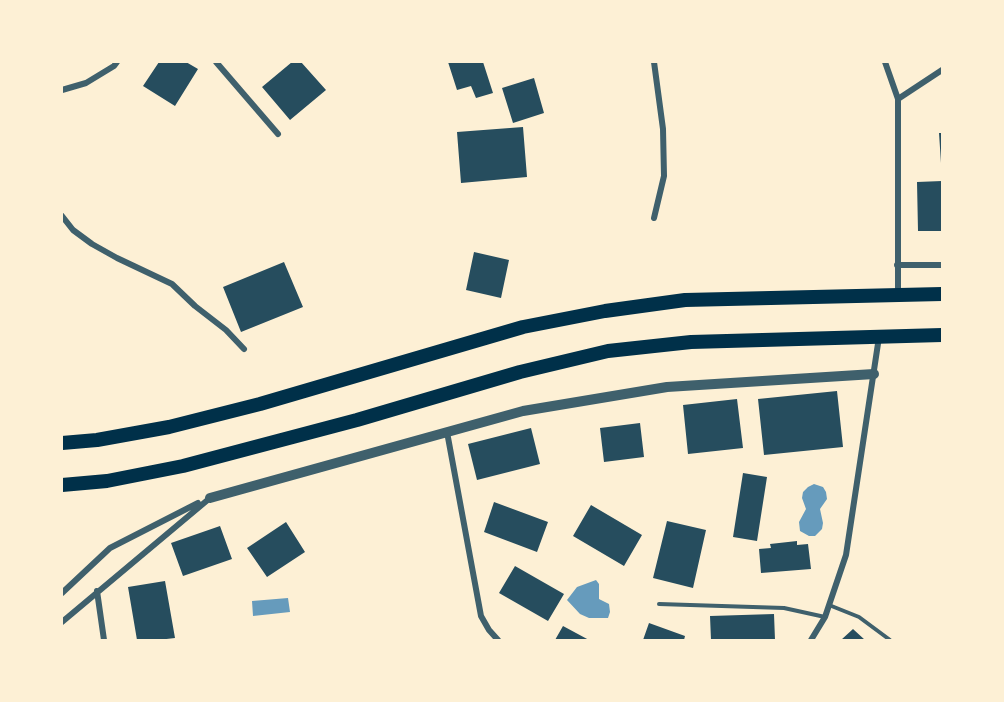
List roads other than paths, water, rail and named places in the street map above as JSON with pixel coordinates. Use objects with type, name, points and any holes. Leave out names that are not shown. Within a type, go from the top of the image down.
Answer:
[{"type":"highway","points":[[62,443],[98,440],[169,427],[260,404],[523,327],[605,310],[685,300],[942,294]]},
{"type":"highway","points":[[62,485],[107,481],[183,466],[357,420],[520,372],[608,351],[692,342],[942,335]]},
{"type":"street","points":[[62,90],[86,83],[117,62]]},
{"type":"street","points":[[216,62],[278,134]]},
{"type":"street","points":[[654,62],[663,129],[664,176],[654,218]]},
{"type":"street","points":[[885,62],[898,99],[898,295]]},
{"type":"street","points":[[898,99],[942,70]]},
{"type":"street","points":[[62,216],[73,230],[92,244],[172,284],[195,306],[226,330],[244,349]]},
{"type":"street","points":[[897,265],[942,265]]},
{"type":"street","points":[[811,640],[825,617],[846,555],[879,337]]},
{"type":"street","points":[[62,593],[110,548],[210,498],[523,411],[668,387],[874,375]]},
{"type":"street","points":[[447,432],[481,616],[498,640]]},
{"type":"street","points":[[62,622],[210,498]]},
{"type":"street","points":[[97,591],[104,640]]},
{"type":"lane","points":[[659,604],[784,608],[825,617]]},
{"type":"lane","points":[[829,605],[859,617],[890,640]]},
{"type":"water","points":[[814,484],[823,487],[827,499],[820,509],[822,529],[815,536],[809,536],[800,531],[799,522],[806,509],[802,498],[803,492]]},
{"type":"water","points":[[596,580],[599,584],[599,599],[609,604],[608,618],[589,618],[580,614],[567,600],[577,587]]},
{"type":"water","points":[[288,598],[290,612],[253,616],[252,601]]}]
